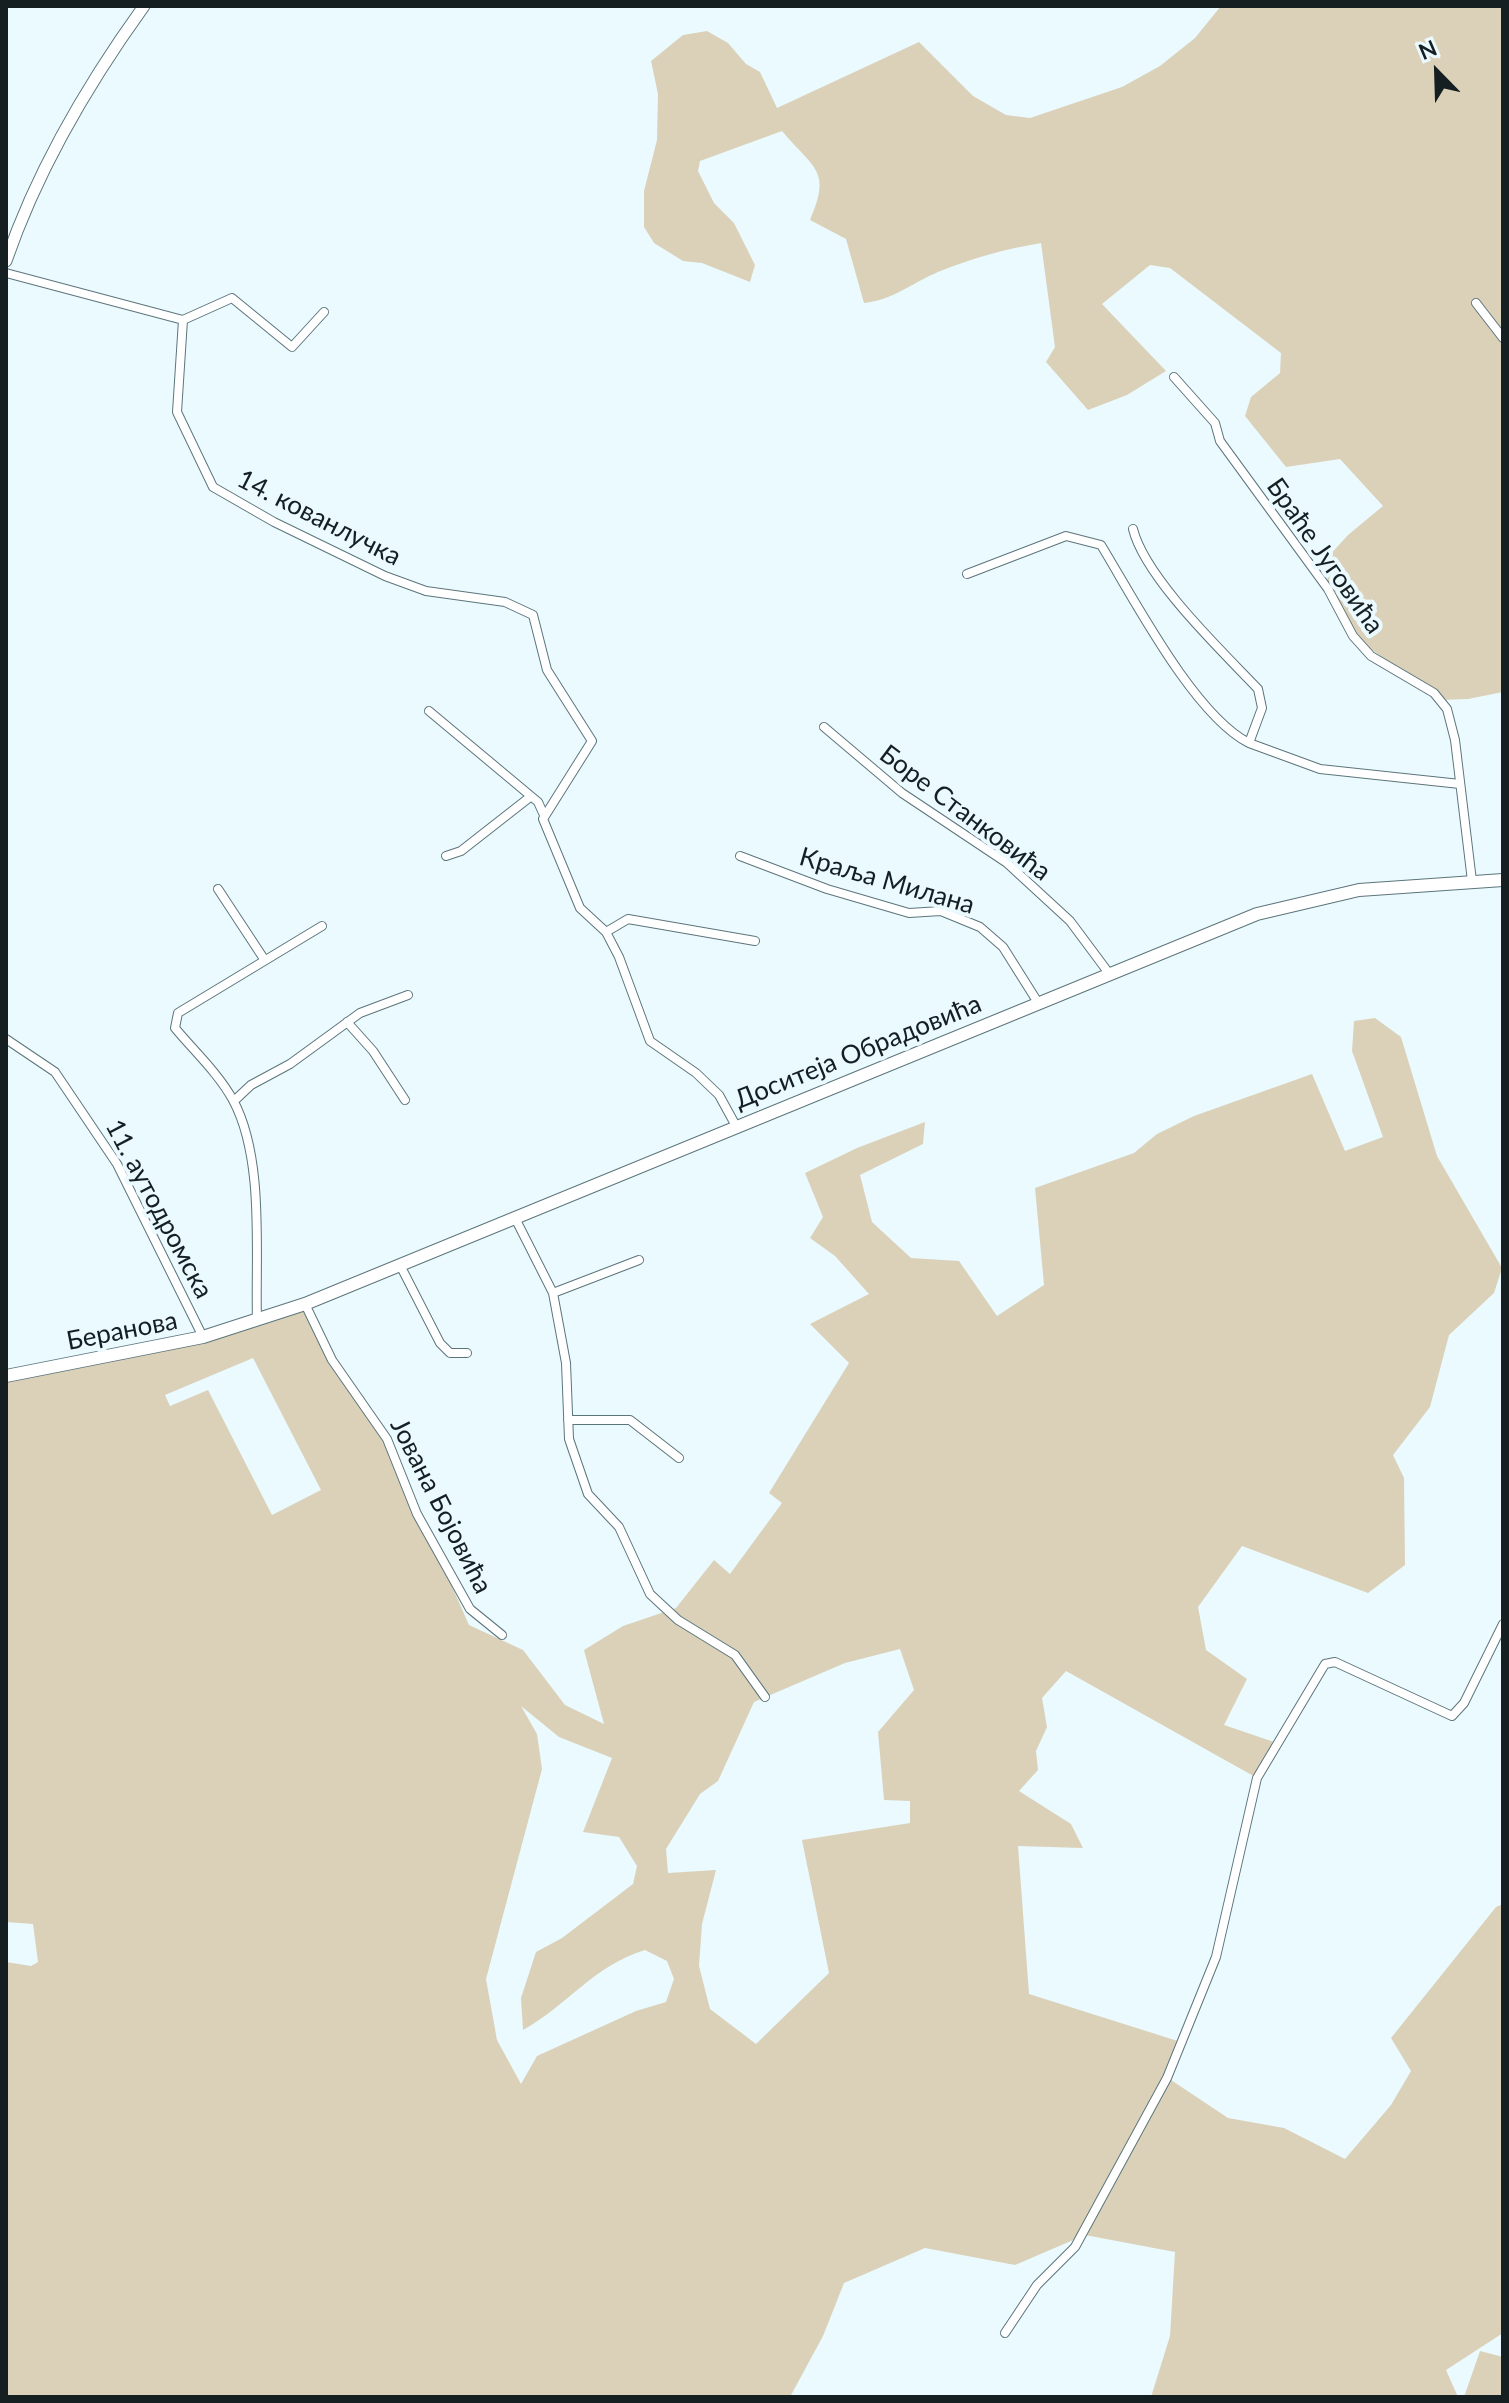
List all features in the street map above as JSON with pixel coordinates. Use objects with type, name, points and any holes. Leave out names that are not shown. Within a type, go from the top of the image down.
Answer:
[{"type":"main road","name":"Доситеја Обрадовића","points":[[251,1323],[305,1304],[1201,934],[1296,902],[1359,890],[1503,880]]},
{"type":"main road","name":"Беранова","points":[[6,1376],[203,1337],[251,1323]]},
{"type":"street","points":[[7,253],[46,161],[102,65],[144,6]]},
{"type":"street","points":[[6,273],[183,320],[232,298],[292,347],[324,312]]},
{"type":"street","points":[[1476,303],[1503,338]]},
{"type":"street","name":"14. кованлучка","points":[[183,320],[177,412],[213,487],[274,522],[385,576],[426,591],[505,602],[533,615],[547,670],[592,741],[543,813]]},
{"type":"street","name":"Браће Југовића","points":[[1174,377],[1215,423],[1220,441],[1328,589],[1353,636],[1371,656],[1434,693],[1447,709],[1472,881]]},
{"type":"street","points":[[1133,529],[1140,548],[1165,583],[1258,689],[1262,708],[1249,743]]},
{"type":"street","points":[[967,574],[1066,536],[1101,545],[1191,687],[1235,736],[1320,769],[1460,784]]},
{"type":"street","points":[[429,711],[538,802],[580,908],[606,932],[634,993],[650,1041],[696,1073],[719,1095],[736,1126]]},
{"type":"street","name":"Боре Станковића","points":[[824,727],[902,793],[1007,863],[1070,921],[1108,972]]},
{"type":"street","points":[[446,856],[471,844],[530,797]]},
{"type":"street","name":"Краља Милана","points":[[740,856],[827,889],[909,913],[941,911],[980,927],[1003,947],[1037,1001]]},
{"type":"street","points":[[218,889],[264,959]]},
{"type":"street","points":[[606,932],[628,919],[755,941]]},
{"type":"street","points":[[251,1323],[250,1145],[234,1101],[216,1074],[175,1028],[174,1021],[178,1013],[322,926]]},
{"type":"street","points":[[234,1101],[251,1085],[290,1064],[347,1022],[377,1005],[408,995]]},
{"type":"street","points":[[347,1022],[373,1051],[405,1100]]},
{"type":"street","name":"11. аутодромска","points":[[6,1039],[55,1072],[110,1153],[203,1337]]},
{"type":"street","points":[[515,1218],[553,1293],[566,1363],[569,1439],[588,1494],[619,1527],[650,1594],[678,1620],[735,1655],[765,1697]]},
{"type":"street","points":[[553,1293],[639,1260]]},
{"type":"street","points":[[400,1265],[440,1343],[450,1353],[467,1353]]},
{"type":"street","name":"Јована Бојовића","points":[[305,1304],[332,1360],[387,1439],[417,1514],[470,1609],[502,1635]]},
{"type":"street","points":[[568,1420],[630,1420],[679,1458]]},
{"type":"street","points":[[1005,2333],[1037,2285],[1075,2247],[1167,2078],[1216,1957],[1257,1778],[1325,1664],[1335,1662],[1452,1716],[1464,1703],[1503,1624]]},
{"type":"shaded area","points":[[1221,6],[1503,6],[1503,692],[1468,699],[1441,700],[1353,636],[1328,589],[1327,558],[1348,535],[1383,506],[1340,459],[1286,467],[1245,416],[1251,397],[1280,373],[1281,353],[1170,268],[1150,265],[1102,304],[1166,371],[1127,395],[1088,410],[1046,362],[1055,347],[1041,243],[964,262],[893,295],[864,303],[846,239],[810,220],[819,190],[816,171],[782,131],[700,161],[698,171],[714,203],[734,223],[755,265],[750,282],[702,263],[683,261],[654,243],[644,227],[644,191],[657,140],[658,94],[651,61],[683,35],[707,31],[728,43],[746,64],[760,72],[777,108],[919,42],[973,96],[1006,115],[1030,118],[1122,87],[1160,66],[1195,38]]},
{"type":"shaded area","points":[[1375,1018],[1401,1037],[1437,1156],[1502,1268],[1494,1293],[1449,1335],[1430,1407],[1393,1455],[1404,1478],[1405,1565],[1368,1593],[1242,1546],[1198,1607],[1206,1650],[1247,1679],[1224,1725],[1277,1743],[1257,1778],[1066,1671],[1042,1698],[1047,1727],[1036,1751],[1038,1770],[1019,1791],[1071,1824],[1083,1848],[1018,1846],[1029,1994],[1184,2043],[1168,2078],[1228,2118],[1284,2128],[1345,2159],[1391,2105],[1411,2071],[1391,2038],[1496,1907],[1503,1904],[1503,2333],[1446,2370],[1458,2397],[1151,2397],[1170,2336],[1175,2252],[1085,2235],[1015,2265],[925,2248],[844,2283],[823,2336],[790,2397],[6,2397],[6,1962],[31,1966],[38,1962],[33,1924],[6,1922],[6,1376],[132,1352],[305,1304],[332,1360],[387,1439],[469,1625],[523,1650],[565,1705],[604,1724],[584,1650],[623,1626],[676,1608],[714,1560],[730,1574],[782,1503],[769,1493],[849,1363],[810,1324],[869,1294],[835,1256],[810,1238],[823,1217],[805,1173],[857,1148],[925,1122],[923,1144],[860,1175],[872,1222],[911,1258],[959,1261],[997,1316],[1044,1285],[1035,1188],[1134,1153],[1157,1134],[1194,1116],[1312,1074],[1345,1151],[1383,1137],[1352,1051],[1354,1021]],"holes":[[[253,1358],[321,1490],[272,1515],[208,1390],[170,1406],[165,1395]],[[900,1649],[914,1690],[878,1732],[884,1800],[910,1801],[910,1823],[802,1840],[829,1973],[756,2044],[710,2009],[699,1966],[702,1924],[716,1870],[668,1873],[666,1849],[700,1794],[718,1781],[754,1702],[845,1663]],[[521,1706],[559,1737],[612,1758],[583,1832],[619,1837],[637,1866],[633,1884],[562,1938],[536,1952],[521,1998],[523,2030],[610,1966],[645,1950],[667,1961],[674,1979],[666,2002],[636,2011],[537,2056],[521,2084],[497,2040],[486,1979],[542,1769],[537,1734]]]},
{"type":"shaded area","points":[[1480,2351],[1503,2357],[1503,2397],[1464,2397]]}]
